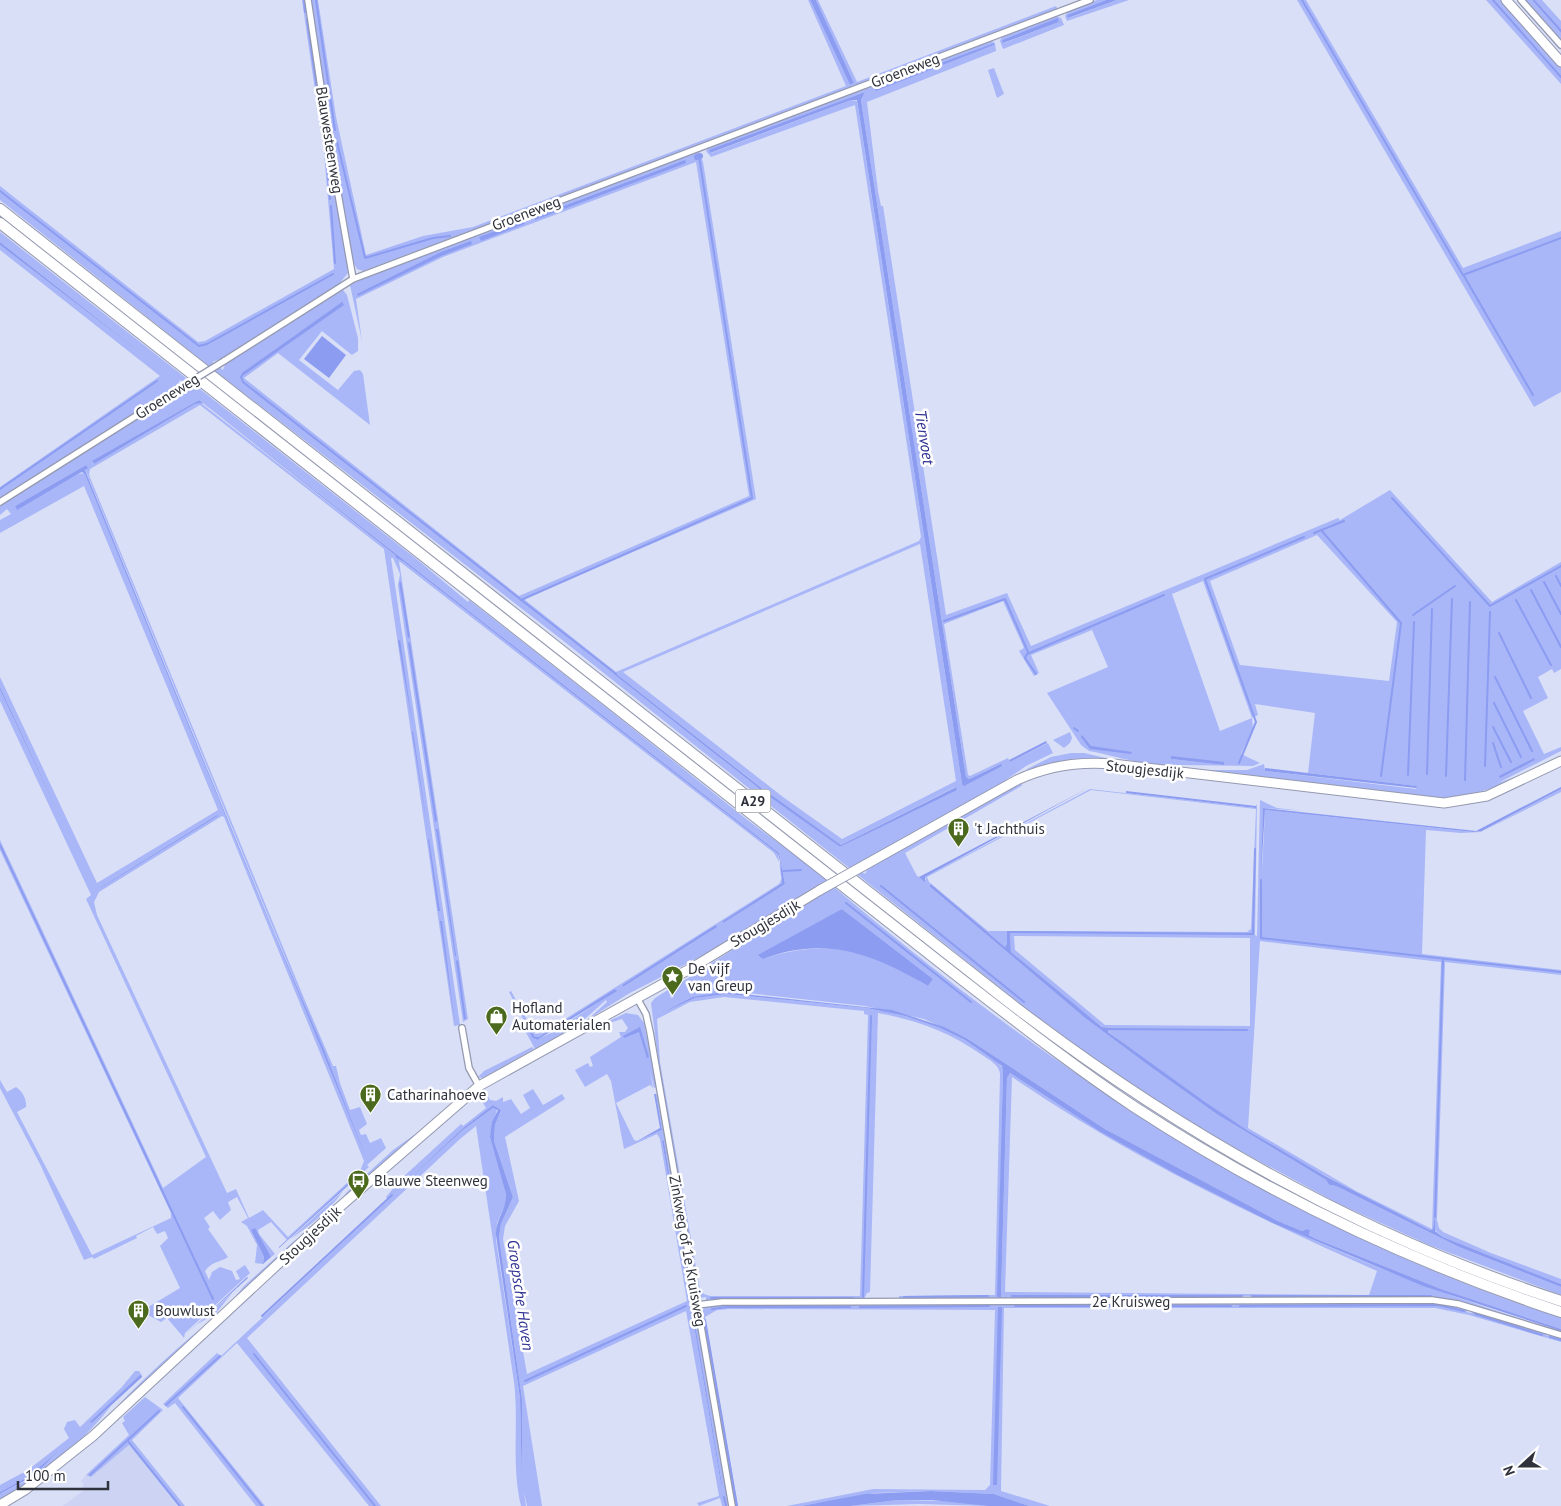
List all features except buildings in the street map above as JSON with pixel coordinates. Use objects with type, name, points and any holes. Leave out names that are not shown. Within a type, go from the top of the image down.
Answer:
[{"type":"highway","name":"A29","points":[[0,209],[990,988],[1106,1075],[1213,1143],[1329,1206],[1425,1250],[1561,1301]]},
{"type":"highway","name":"A29","points":[[0,223],[953,972],[1103,1085],[1236,1168],[1340,1223],[1457,1274],[1561,1312]]},
{"type":"street","name":"Blauwesteenweg","points":[[308,0],[330,148],[353,279]]},
{"type":"street","name":"Groeneweg","points":[[0,502],[353,279],[1090,0]]},
{"type":"street","points":[[1506,0],[1561,62]]},
{"type":"street","points":[[1521,0],[1561,45]]},
{"type":"street","name":"Stougjesdijk","points":[[0,1505],[25,1490],[92,1436],[335,1211],[479,1086],[695,966],[820,890],[1017,780],[1041,771],[1068,765],[1113,764],[1444,803],[1487,796],[1561,761]]},
{"type":"street","name":"Zinkweg of 1e Kruisweg","points":[[637,998],[645,1012],[650,1032],[732,1506]]},
{"type":"street","points":[[462,1028],[469,1068],[479,1086]]},
{"type":"street","name":"2e Kruisweg","points":[[697,1305],[731,1302],[1430,1300],[1453,1303],[1561,1335]]},
{"type":"shaded area","points":[[302,0],[306,0],[348,273],[338,285],[223,358],[212,362],[223,370],[226,362],[343,290],[347,295],[358,338],[358,351],[352,355],[322,331],[299,360],[338,390],[354,371],[360,370],[363,374],[370,425],[278,353],[244,378],[519,596],[749,496],[696,162],[443,257],[356,299],[378,452],[362,341],[350,285],[366,277],[699,151],[703,162],[756,499],[526,598],[525,600],[616,672],[919,541],[921,537],[855,105],[711,157],[706,151],[708,148],[990,40],[995,43],[996,51],[867,102],[878,191],[881,206],[883,206],[946,615],[1007,593],[1031,646],[1338,518],[1340,520],[1390,490],[1492,602],[1561,562],[1561,669],[1554,673],[1552,669],[1538,677],[1548,698],[1523,711],[1544,754],[1561,747],[1561,751],[1498,783],[1532,771],[1494,787],[1456,797],[1442,798],[1427,798],[1195,770],[1247,770],[1264,764],[1265,771],[1416,789],[1416,786],[1308,773],[1315,713],[1255,704],[1258,715],[1252,718],[1253,729],[1241,754],[1260,763],[1253,766],[1162,766],[1089,751],[1081,745],[1047,693],[1108,667],[1092,630],[1031,655],[1039,673],[1034,676],[1019,651],[1024,648],[1003,601],[944,624],[968,775],[970,776],[1008,758],[1010,762],[1048,743],[1053,753],[1026,766],[1003,782],[854,866],[865,874],[868,868],[1020,784],[1023,785],[905,853],[917,876],[926,880],[925,877],[1090,789],[1255,808],[1257,804],[1255,935],[1257,936],[1260,800],[1277,808],[1304,811],[1263,808],[1262,872],[1265,810],[1473,832],[1483,831],[1481,832],[1461,833],[1426,830],[1422,954],[1561,970],[1561,975],[1445,962],[1437,1220],[1439,1228],[1443,1232],[1491,1253],[1561,1279],[1561,1284],[1443,1237],[1435,1230],[1435,1216],[1433,1229],[1430,1230],[1337,1182],[1269,1144],[1185,1089],[1096,1022],[1011,952],[1010,931],[1007,932],[1007,944],[1005,947],[931,884],[929,886],[1085,1018],[1218,1115],[1326,1180],[1329,1185],[1336,1186],[1459,1247],[1561,1287],[1561,1295],[1429,1245],[1337,1203],[1213,1136],[1129,1084],[1028,1010],[561,639],[219,374],[0,200],[0,186],[198,342],[205,341],[334,269],[324,153]],"holes":[[[994,43],[994,45],[876,90]],[[865,92],[861,100],[966,777],[969,779],[1000,764],[962,784],[857,101],[851,100],[711,153],[709,151]],[[685,160],[535,219],[534,217]],[[1317,535],[1397,622],[1389,681],[1240,665],[1210,581]],[[920,544],[956,781],[842,839],[783,797],[623,672]],[[1203,581],[1252,718],[1220,731],[1172,594]],[[615,673],[780,802],[841,845],[955,787],[957,789],[840,847],[753,784]],[[1171,757],[1224,763],[1224,765],[1171,759]],[[1091,790],[1256,809],[1251,929],[1247,932],[988,931],[929,882],[927,877]],[[1014,936],[1250,938],[1250,1026],[1105,1025],[1015,950]],[[1260,941],[1441,962],[1432,1229],[1356,1191],[1248,1128]]]},
{"type":"shaded area","points":[[310,0],[318,0],[336,117],[366,255],[423,236],[473,227],[846,86],[808,0],[810,0],[850,85],[854,83],[816,0],[818,0],[857,82],[1056,6],[1058,10],[363,271],[357,269],[353,262]]},
{"type":"shaded area","points":[[810,0],[816,0],[854,83],[850,85]]},
{"type":"shaded area","points":[[1097,0],[1106,0],[1067,15],[1069,18],[1117,0],[1129,0],[1067,21],[1065,16],[1068,11]]},
{"type":"shaded area","points":[[1106,0],[1117,0],[1068,18],[1067,15]]},
{"type":"shaded area","points":[[1297,0],[1306,0],[1463,268],[1561,231],[1561,392],[1534,407]]},
{"type":"shaded area","points":[[1486,0],[1502,0],[1561,67],[1561,84]]},
{"type":"shaded area","points":[[1524,0],[1532,0],[1561,33],[1561,41]]},
{"type":"shaded area","points":[[1532,0],[1535,0],[1561,29],[1561,33]]},
{"type":"shaded area","points":[[1535,0],[1542,0],[1561,21],[1561,29]]},
{"type":"shaded area","points":[[1056,16],[1061,18],[1064,25],[1003,49],[1000,41],[1002,36]],"holes":[[[1058,19],[1059,22],[1004,43],[1002,40]]]},
{"type":"shaded area","points":[[1058,18],[1059,22],[1003,43],[1002,40]]},
{"type":"shaded area","points":[[994,43],[994,45],[876,91],[875,88]]},
{"type":"shaded area","points":[[994,68],[1004,94],[997,98],[988,70]]},
{"type":"shaded area","points":[[865,92],[861,100],[966,777],[969,779],[1001,764],[1002,766],[964,786],[962,784],[857,100],[851,100],[710,153],[709,150]]},
{"type":"shaded area","points":[[685,160],[686,163],[535,220],[534,217]]},
{"type":"shaded area","points":[[523,221],[525,224],[481,241],[479,237]]},
{"type":"shaded area","points":[[0,232],[419,561],[468,602],[469,600],[812,869],[917,955],[1001,1020],[1088,1082],[1176,1139],[1268,1192],[1362,1239],[1460,1282],[1561,1318],[1561,1329],[1441,1289],[1314,1238],[1309,1235],[1310,1230],[1302,1231],[1278,1221],[1105,1129],[968,1039],[924,1019],[865,1006],[738,992],[692,997],[658,1015],[695,998],[727,994],[866,1008],[905,1016],[940,1028],[965,1040],[998,1063],[1002,1067],[1003,1073],[998,1297],[1001,1296],[1007,1078],[1010,1073],[1140,1153],[1276,1223],[1345,1254],[1416,1282],[1488,1308],[1561,1331],[1561,1334],[1460,1303],[1246,1296],[899,1300],[899,1296],[995,1295],[1000,1074],[998,1068],[993,1063],[945,1033],[906,1019],[878,1013],[870,1292],[867,1293],[864,1299],[716,1301],[706,1300],[706,1297],[700,1298],[662,1090],[651,1003],[655,998],[668,990],[671,998],[674,997],[669,990],[824,892],[816,887],[711,951],[628,994],[587,1020],[607,1002],[606,1000],[577,1026],[535,1049],[522,1025],[525,1023],[509,992],[511,991],[535,1034],[543,1033],[779,884],[781,877],[782,883],[723,921],[785,884],[779,853],[199,400],[92,462],[94,464],[195,404],[201,403],[395,555],[396,558],[404,562],[778,854],[779,863],[773,852],[399,561],[468,1019],[463,1022],[398,586],[400,574],[393,558],[391,558],[460,1025],[454,1026],[384,549],[200,405],[90,469],[89,475],[306,1003],[333,1066],[336,1066],[350,1110],[360,1107],[367,1124],[359,1130],[361,1135],[366,1134],[370,1143],[381,1138],[386,1148],[367,1165],[369,1167],[287,1240],[271,1222],[258,1230],[275,1254],[271,1257],[251,1230],[264,1257],[263,1264],[255,1263],[257,1245],[247,1226],[241,1222],[248,1218],[237,1197],[228,1202],[231,1210],[220,1220],[213,1211],[204,1218],[210,1227],[208,1229],[228,1257],[213,1264],[205,1271],[209,1280],[212,1272],[220,1267],[232,1271],[236,1280],[240,1279],[236,1271],[245,1265],[250,1273],[185,1333],[184,1338],[167,1318],[161,1322],[148,1315],[145,1309],[180,1288],[160,1246],[168,1238],[165,1231],[157,1234],[153,1227],[136,1236],[137,1238],[94,1259],[92,1257],[84,1260],[40,1164],[0,1088],[0,1080],[7,1092],[16,1087],[24,1096],[26,1107],[17,1112],[92,1255],[171,1218],[171,1213],[0,850],[0,840],[163,1188],[206,1157],[86,899],[91,895],[0,701],[0,690],[92,885],[0,687],[0,677],[97,883],[218,810],[84,486],[0,533],[0,520],[11,514],[7,509],[0,515],[0,505],[179,392],[189,388],[180,380],[176,388],[0,499],[0,487],[160,376],[0,250],[0,245],[164,371],[0,242]],"holes":[[[86,465],[87,468],[85,469],[367,1157],[85,473],[78,474],[17,509],[15,506]],[[217,815],[218,816],[101,888]],[[222,816],[224,817],[364,1161],[360,1171],[288,1237],[263,1210],[249,1218],[236,1189],[227,1193],[97,915],[94,902],[99,892]],[[842,909],[933,979],[928,986],[896,967],[860,953],[844,950],[811,949],[779,954],[763,959]],[[717,927],[623,987],[622,985]],[[616,989],[616,991],[553,1032],[536,1040],[529,1026],[535,1037],[539,1037]],[[724,997],[864,1011],[864,1014],[868,1015],[860,1296],[710,1296],[700,1290],[660,1062],[657,1019],[690,1002]],[[1012,1077],[1144,1158],[1236,1206],[1377,1271],[1369,1295],[1005,1292]]]},
{"type":"shaded area","points":[[471,241],[472,244],[441,256],[358,296],[357,294],[441,252]]},
{"type":"shaded area","points":[[0,242],[164,371],[0,245]]},
{"type":"shaded area","points":[[342,302],[344,305],[244,375],[242,373]]},
{"type":"shaded area","points":[[322,336],[346,355],[329,378],[304,359]]},
{"type":"shaded area","points":[[199,400],[203,403],[195,404],[94,464],[92,461]]},
{"type":"shaded area","points":[[215,412],[779,853],[785,884],[723,923],[723,921],[782,883],[778,854],[404,562],[396,558],[395,555]]},
{"type":"shaded area","points":[[86,465],[88,468],[85,470],[274,933],[324,1050],[366,1157],[85,474],[82,472],[78,474],[17,510],[15,506]]},
{"type":"shaded area","points":[[399,582],[401,582],[410,637],[408,638]]},
{"type":"shaded area","points":[[400,640],[413,727],[398,641]]},
{"type":"shaded area","points":[[410,642],[437,821],[435,822],[408,643]]},
{"type":"shaded area","points":[[615,673],[763,789],[841,845],[956,787],[957,790],[840,847],[766,794]]},
{"type":"shaded area","points":[[0,687],[92,885],[0,690]]},
{"type":"shaded area","points":[[413,731],[428,832],[412,732]]},
{"type":"shaded area","points":[[1070,732],[1072,738],[1070,743],[1064,748],[1053,740]]},
{"type":"shaded area","points":[[1082,735],[1091,746],[1132,752],[1131,754],[1090,749],[1081,737]]},
{"type":"shaded area","points":[[1046,741],[1047,743],[1010,762],[1009,760]]},
{"type":"shaded area","points":[[1071,753],[1084,753],[1123,762],[1048,765],[1025,770],[1051,757]]},
{"type":"shaded area","points":[[1171,756],[1224,762],[1224,765],[1171,759]]},
{"type":"shaded area","points":[[1534,758],[1535,760],[1500,778],[1499,776]]},
{"type":"shaded area","points":[[1265,768],[1417,786],[1416,788],[1265,771]]},
{"type":"shaded area","points":[[1090,787],[925,877],[925,882],[919,877]]},
{"type":"shaded area","points":[[1561,787],[1561,789],[1482,831],[1473,832],[1265,810],[1261,872],[1263,808],[1476,831]]},
{"type":"shaded area","points":[[1561,789],[1561,792],[1483,831]]},
{"type":"shaded area","points":[[1126,791],[1256,806],[1256,808],[1126,793]]},
{"type":"shaded area","points":[[218,816],[101,888],[101,887]]},
{"type":"shaded area","points":[[436,829],[438,829],[456,956],[455,956]]},
{"type":"shaded area","points":[[429,839],[440,911],[438,911]]},
{"type":"shaded area","points":[[931,884],[1005,947],[1007,944],[1007,931],[1010,931],[1011,952],[1102,1027],[1108,1028],[1108,1032],[1247,1130],[1327,1177],[1430,1230],[1433,1229],[1435,1215],[1435,1231],[1443,1237],[1561,1284],[1561,1287],[1459,1247],[1336,1186],[1329,1185],[1326,1180],[1218,1115],[1085,1018],[929,886]]},
{"type":"shaded area","points":[[842,909],[933,979],[928,986],[888,965],[848,952],[828,949],[807,949],[786,952],[763,959],[758,955]]},
{"type":"shaded area","points":[[440,921],[442,921],[455,1024]]},
{"type":"shaded area","points":[[716,925],[717,927],[623,987],[622,985]]},
{"type":"shaded area","points":[[458,960],[466,1019],[464,1019],[456,961]]},
{"type":"shaded area","points":[[615,989],[617,991],[537,1040],[532,1037],[528,1026],[535,1037],[539,1037]]},
{"type":"shaded area","points":[[724,992],[892,1010],[944,1027],[968,1039],[1105,1129],[1278,1221],[1302,1231],[1310,1230],[1309,1235],[1314,1238],[1441,1289],[1561,1329],[1561,1331],[1423,1286],[1273,1223],[1178,1175],[1101,1132],[1010,1073],[1007,1078],[1001,1297],[997,1297],[1002,1066],[965,1040],[940,1028],[905,1016],[866,1008],[727,994],[695,998],[658,1015],[692,997]]},
{"type":"shaded area","points":[[626,1013],[638,1015],[644,1023],[657,1087],[654,1088],[650,1070],[653,1088],[650,1085],[616,1103],[634,1140],[637,1141],[662,1130],[656,1094],[658,1095],[729,1505],[726,1506],[724,1497],[725,1506],[722,1506],[720,1498],[699,1506],[697,1503],[719,1496],[686,1311],[523,1386],[542,1506],[527,1506],[524,1492],[526,1506],[521,1506],[516,1475],[514,1382],[476,1126],[247,1338],[381,1506],[369,1506],[237,1343],[178,1398],[265,1506],[256,1506],[175,1403],[168,1408],[163,1404],[217,1353],[221,1356],[388,1200],[386,1197],[402,1178],[461,1124],[463,1126],[486,1108],[477,1093],[484,1089],[490,1100],[496,1101],[503,1097],[503,1102],[511,1099],[521,1114],[530,1108],[523,1095],[533,1089],[543,1105],[562,1094],[565,1099],[505,1137],[519,1201],[505,1226],[503,1239],[527,1374],[687,1301],[660,1139],[657,1134],[624,1149],[611,1081],[607,1074],[585,1087],[575,1070],[588,1063],[590,1067],[593,1066],[590,1057],[621,1037],[619,1032],[625,1032],[628,1028],[622,1019],[596,1027]],"holes":[[[493,1105],[501,1110],[495,1125],[494,1141],[513,1197],[501,1224],[499,1237],[522,1399],[522,1487],[520,1398],[496,1240],[497,1223],[507,1200],[504,1181],[490,1137],[497,1109],[493,1108],[463,1130],[391,1196],[463,1128]],[[662,1141],[664,1141],[689,1296]],[[690,1301],[722,1484],[721,1484]]]},
{"type":"shaded area","points":[[640,1027],[649,1057],[647,1058],[639,1032],[624,1038],[623,1036]]},
{"type":"shaded area","points":[[532,1047],[534,1049],[483,1078],[478,1077],[484,1071]]},
{"type":"shaded area","points":[[654,1094],[656,1094],[662,1130],[637,1141],[660,1128]]},
{"type":"shaded area","points":[[493,1105],[501,1110],[495,1125],[494,1141],[513,1197],[501,1224],[499,1237],[522,1399],[522,1488],[520,1398],[496,1235],[497,1224],[506,1199],[490,1137],[492,1122],[498,1110],[493,1108],[463,1130],[391,1196],[463,1128]]},
{"type":"shaded area","points":[[414,1135],[342,1200],[346,1193],[393,1150]]},
{"type":"shaded area","points":[[662,1141],[664,1141],[689,1297]]},
{"type":"shaded area","points":[[364,1171],[279,1248],[279,1247]]},
{"type":"shaded area","points":[[343,1191],[319,1217],[290,1239]]},
{"type":"shaded area","points":[[255,1228],[271,1257],[263,1264],[264,1257],[251,1230]]},
{"type":"shaded area","points":[[303,1236],[229,1305],[243,1287],[294,1241]]},
{"type":"shaded area","points":[[247,1277],[248,1278],[186,1334]]},
{"type":"shaded area","points":[[233,1292],[216,1313],[198,1324]]},
{"type":"shaded area","points":[[691,1301],[722,1484],[721,1484]]},
{"type":"shaded area","points":[[1430,1301],[1466,1308],[1467,1312],[1471,1313],[1474,1310],[1546,1333],[1547,1336],[1550,1334],[1561,1337],[1561,1342],[1469,1315],[1435,1308],[1004,1308],[1001,1491],[1050,1506],[1029,1506],[994,1494],[931,1491],[875,1493],[801,1506],[787,1506],[873,1489],[985,1490],[990,1485],[995,1310],[731,1309],[717,1310],[705,1317],[738,1506],[734,1506],[701,1312],[705,1307],[720,1304],[1233,1302],[1234,1305],[1237,1303]]},
{"type":"shaded area","points":[[998,1307],[1002,1307],[997,1485],[993,1485]]},
{"type":"shaded area","points":[[206,1326],[112,1413],[157,1367],[188,1339]]},
{"type":"shaded area","points":[[135,1371],[139,1371],[141,1374],[91,1422],[111,1406],[74,1446],[31,1481],[0,1500],[0,1494],[27,1480],[58,1453],[26,1478],[0,1492],[0,1485],[28,1470],[69,1438],[64,1429],[67,1422],[75,1420],[80,1427],[121,1388]]},
{"type":"shaded area","points":[[141,1374],[142,1377],[92,1423],[90,1422]]},
{"type":"shaded area","points":[[145,1397],[163,1410],[132,1440],[185,1506],[178,1506],[129,1445],[91,1477],[86,1475],[129,1435],[122,1423],[125,1421],[123,1417]]},
{"type":"shaded area","points":[[129,1445],[177,1506],[63,1506],[84,1490],[82,1487],[84,1485],[81,1481],[86,1475],[91,1477]]},
{"type":"shaded area","points":[[58,1452],[33,1476],[0,1494],[0,1492],[26,1478]]},
{"type":"shaded area","points":[[931,1491],[994,1494],[1029,1506],[988,1506],[932,1500],[898,1500],[850,1506],[801,1506],[865,1494]]},
{"type":"shaded area","points":[[898,1500],[954,1501],[988,1506],[919,1504],[850,1506]]},
{"type":"waterway","points":[[304,0],[305,12]]},
{"type":"waterway","points":[[316,0],[335,130]]},
{"type":"waterway","points":[[1302,0],[1463,275],[1561,238]]},
{"type":"waterway","points":[[1493,0],[1561,77]]},
{"type":"waterway","points":[[307,20],[317,89]]},
{"type":"waterway","points":[[318,96],[323,133]]},
{"type":"waterway","points":[[325,141],[330,199]]},
{"type":"waterway","points":[[337,142],[365,258],[433,238],[450,236]]},
{"type":"waterway","points":[[521,600],[752,498],[699,156]]},
{"type":"waterway","points":[[0,191],[199,346],[207,344],[333,274]]},
{"type":"waterway","points":[[331,206],[335,263]]},
{"type":"waterway","points":[[1464,276],[1533,395]]},
{"type":"waterway","points":[[243,374],[241,377],[243,382],[616,674]]},
{"type":"waterway","points":[[0,489],[157,381]]},
{"type":"waterway","points":[[1392,498],[1490,606],[1561,566]]},
{"type":"waterway","points":[[1314,533],[1344,521]]},
{"type":"waterway","points":[[1321,530],[1401,623],[1381,776]]},
{"type":"waterway","points":[[1239,763],[1256,722],[1205,579],[1304,537]]},
{"type":"waterway","points":[[1556,576],[1561,586]]},
{"type":"waterway","points":[[1544,582],[1561,614]]},
{"type":"waterway","points":[[1413,615],[1455,586]]},
{"type":"waterway","points":[[1531,590],[1561,647]]},
{"type":"waterway","points":[[1036,674],[1025,658],[1027,654],[1164,595]]},
{"type":"waterway","points":[[944,621],[1005,599],[1028,652]]},
{"type":"waterway","points":[[1446,776],[1452,599]]},
{"type":"waterway","points":[[1516,600],[1551,665]]},
{"type":"waterway","points":[[1465,780],[1470,602]]},
{"type":"waterway","points":[[1427,774],[1432,609]]},
{"type":"waterway","points":[[1485,766],[1490,612]]},
{"type":"waterway","points":[[1408,775],[1414,622]]},
{"type":"waterway","points":[[1499,633],[1531,698]]},
{"type":"waterway","points":[[1495,677],[1532,751]]},
{"type":"waterway","points":[[1494,703],[1521,757]]},
{"type":"waterway","points":[[1493,727],[1511,762]]},
{"type":"waterway","points":[[1074,728],[1078,731]]},
{"type":"waterway","points":[[1493,743],[1501,767]]},
{"type":"waterway","points":[[0,845],[213,1299]]},
{"type":"waterway","points":[[1253,934],[1255,849]]},
{"type":"waterway","points":[[783,871],[801,870]]},
{"type":"waterway","points":[[1261,880],[1261,938],[1561,972]]},
{"type":"waterway","points":[[881,886],[1024,1002]]},
{"type":"waterway","points":[[846,903],[971,1002]]},
{"type":"waterway","points":[[1009,932],[1253,934]]},
{"type":"waterway","points":[[1435,1217],[1443,959]]},
{"type":"waterway","points":[[863,1297],[871,1016]]},
{"type":"waterway","points":[[1106,1029],[1247,1030]]},
{"type":"waterway","points":[[262,1316],[392,1195]]},
{"type":"waterway","points":[[904,1297],[988,1296]]},
{"type":"waterway","points":[[1012,1296],[1242,1296]]},
{"type":"waterway","points":[[1252,1296],[1431,1296]]},
{"type":"waterway","points":[[711,1298],[853,1298]]},
{"type":"waterway","points":[[1240,1306],[1438,1305],[1464,1311]]},
{"type":"waterway","points":[[525,1381],[686,1306]]},
{"type":"waterway","points":[[860,1307],[989,1306]]},
{"type":"waterway","points":[[1015,1306],[1231,1306]]},
{"type":"waterway","points":[[712,1309],[727,1307],[850,1307]]},
{"type":"waterway","points":[[1475,1314],[1542,1335]]},
{"type":"waterway","points":[[705,1320],[737,1506]]},
{"type":"waterway","points":[[1550,1337],[1561,1340]]},
{"type":"waterway","points":[[254,1354],[375,1506]]},
{"type":"waterway","points":[[166,1405],[220,1356]]},
{"type":"waterway","points":[[183,1407],[262,1506]]},
{"type":"waterway","points":[[90,1475],[159,1411]]},
{"type":"waterway","points":[[128,1441],[180,1506]]},
{"type":"waterway","points":[[724,1497],[726,1506]]},
{"type":"place","name":"'t Jachthuis","points":[[958,847]]},
{"type":"place","name":"De vijf van Greup","points":[[672,996]]},
{"type":"place","name":"Hofland Automaterialen","points":[[496,1035]]},
{"type":"place","name":"Catharinahoeve","points":[[371,1113]]},
{"type":"place","name":"Blauwe Steenweg","points":[[358,1199]]},
{"type":"place","name":"Bouwlust","points":[[139,1329]]},
{"type":"water label","name":"Tienvoet","points":[[925,437]]},
{"type":"water label","name":"Groepsche Haven","points":[[521,1295]]}]
